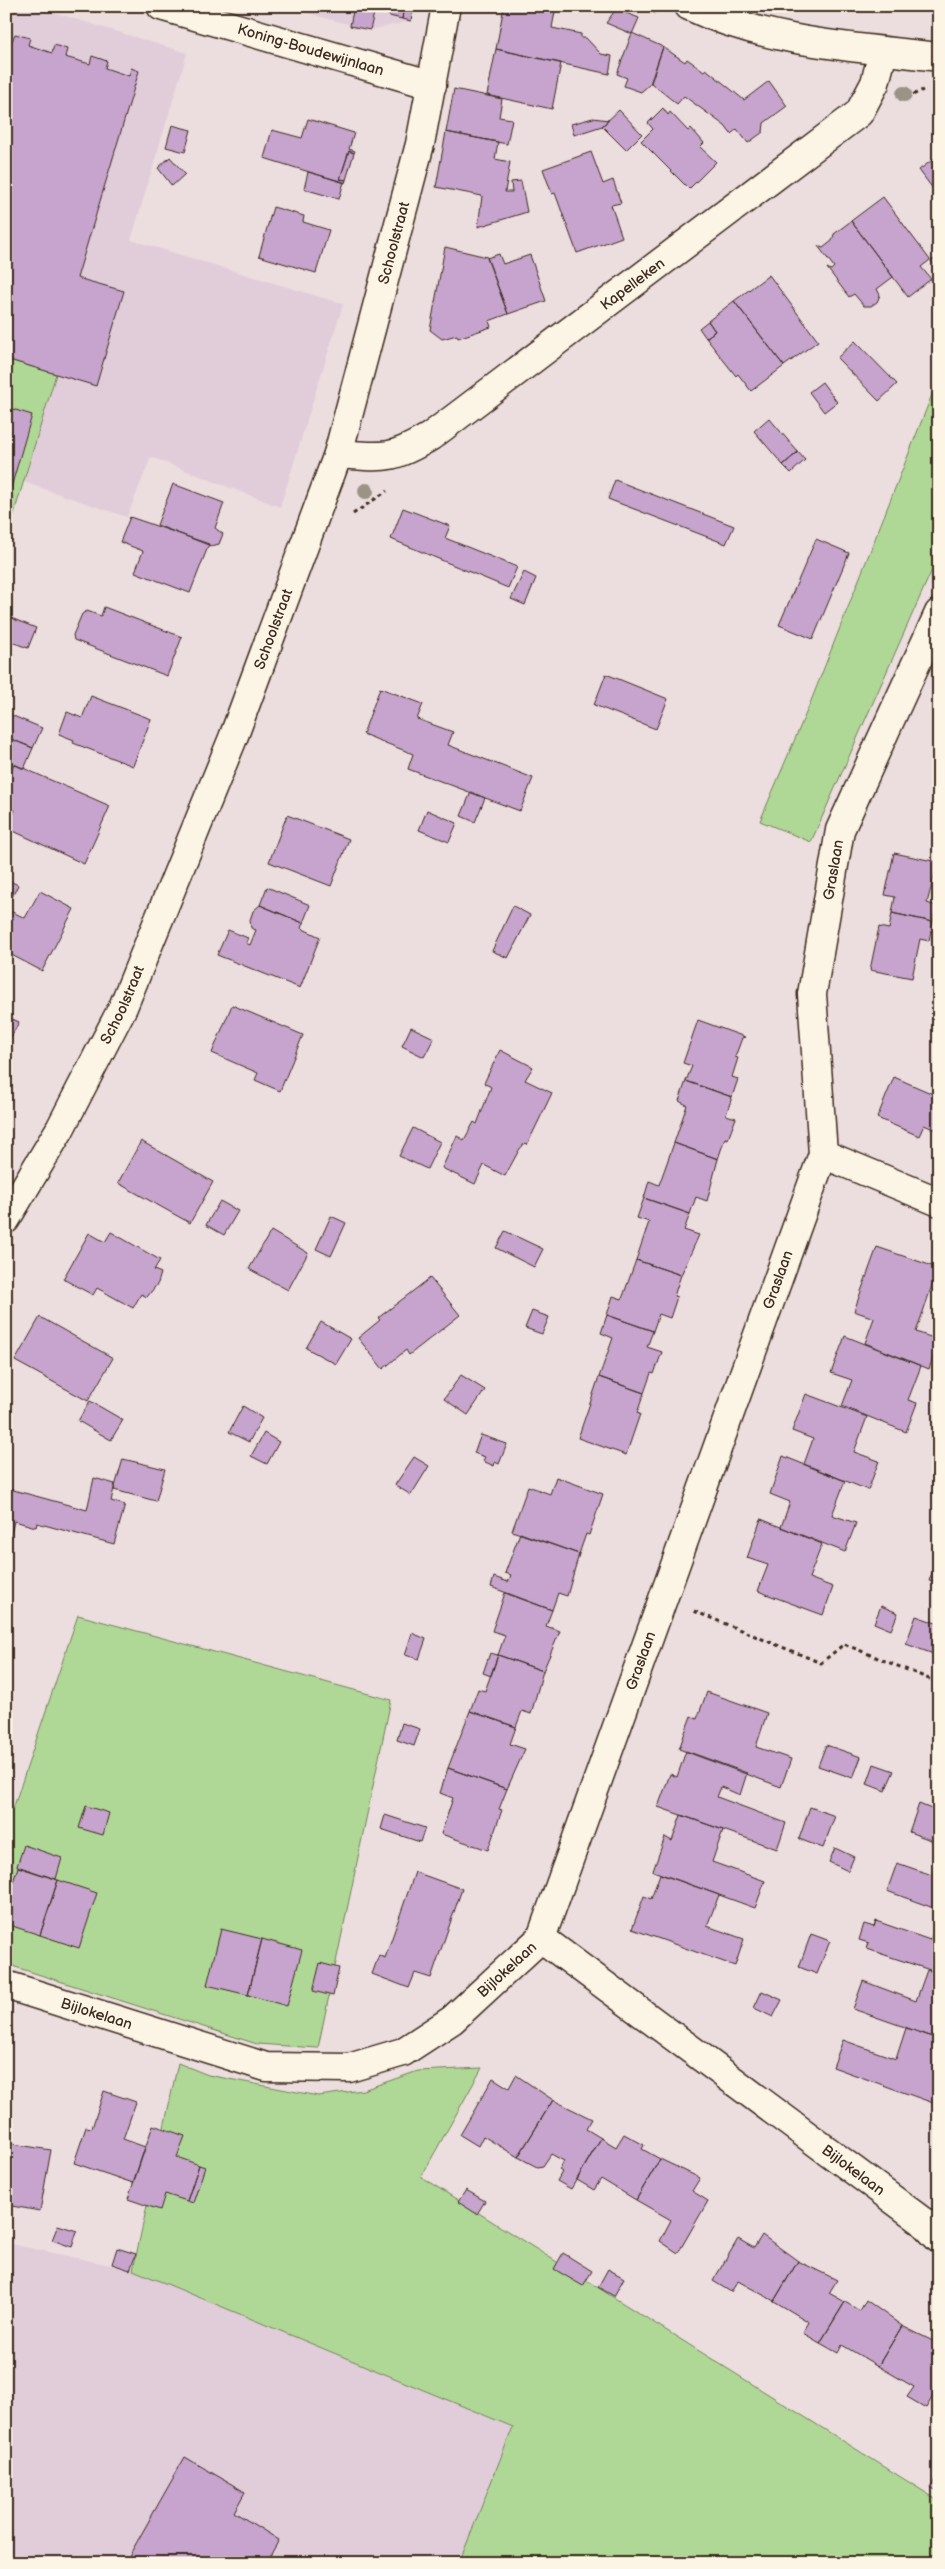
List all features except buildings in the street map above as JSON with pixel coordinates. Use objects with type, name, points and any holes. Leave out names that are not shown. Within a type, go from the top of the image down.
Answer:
[{"type":"street","name":"Koning-Boudewijnlaan","points":[[161,6],[432,85]]},
{"type":"street","name":"Schoolstraat","points":[[6,1219],[60,1129],[123,1007],[233,738],[338,454],[420,144],[446,6]]},
{"type":"street","points":[[689,6],[710,16],[775,34],[883,52],[939,58]]},
{"type":"street","name":"Kapelleken","points":[[338,454],[370,458],[404,452],[431,436],[859,113],[875,83],[883,52]]},
{"type":"street","name":"Graslaan","points":[[541,1938],[823,1154],[812,994],[840,830],[939,612]]},
{"type":"street","points":[[823,1154],[939,1202]]},
{"type":"street","name":"Bijlokelaan","points":[[6,1985],[266,2068],[348,2068],[403,2052],[452,2020],[541,1938],[922,2221],[939,2239]]},
{"type":"path","points":[[349,516],[403,479],[404,452]]},
{"type":"path","points":[[663,1599],[821,1663],[844,1644],[939,1683]]},
{"type":"shaded area","points":[[6,6],[32,6],[187,53],[131,240],[343,304],[280,507],[151,457],[127,517],[24,482],[56,374],[6,359]]},
{"type":"shaded area","points":[[281,6],[413,6],[411,21],[370,30]]},
{"type":"shaded area","points":[[6,2243],[133,2270],[513,2427],[459,2563],[6,2563]]},
{"type":"green space","points":[[6,359],[56,374],[6,540]]},
{"type":"green space","points":[[939,377],[939,554],[811,842],[760,821],[809,706]]},
{"type":"green space","points":[[78,1615],[391,1700],[318,2048],[257,2044],[6,1964],[6,1807],[13,1809]]},
{"type":"green space","points":[[178,2063],[208,2075],[318,2096],[363,2090],[418,2071],[482,2068],[421,2177],[939,2501],[939,2563],[459,2563],[513,2427],[133,2270]]}]
